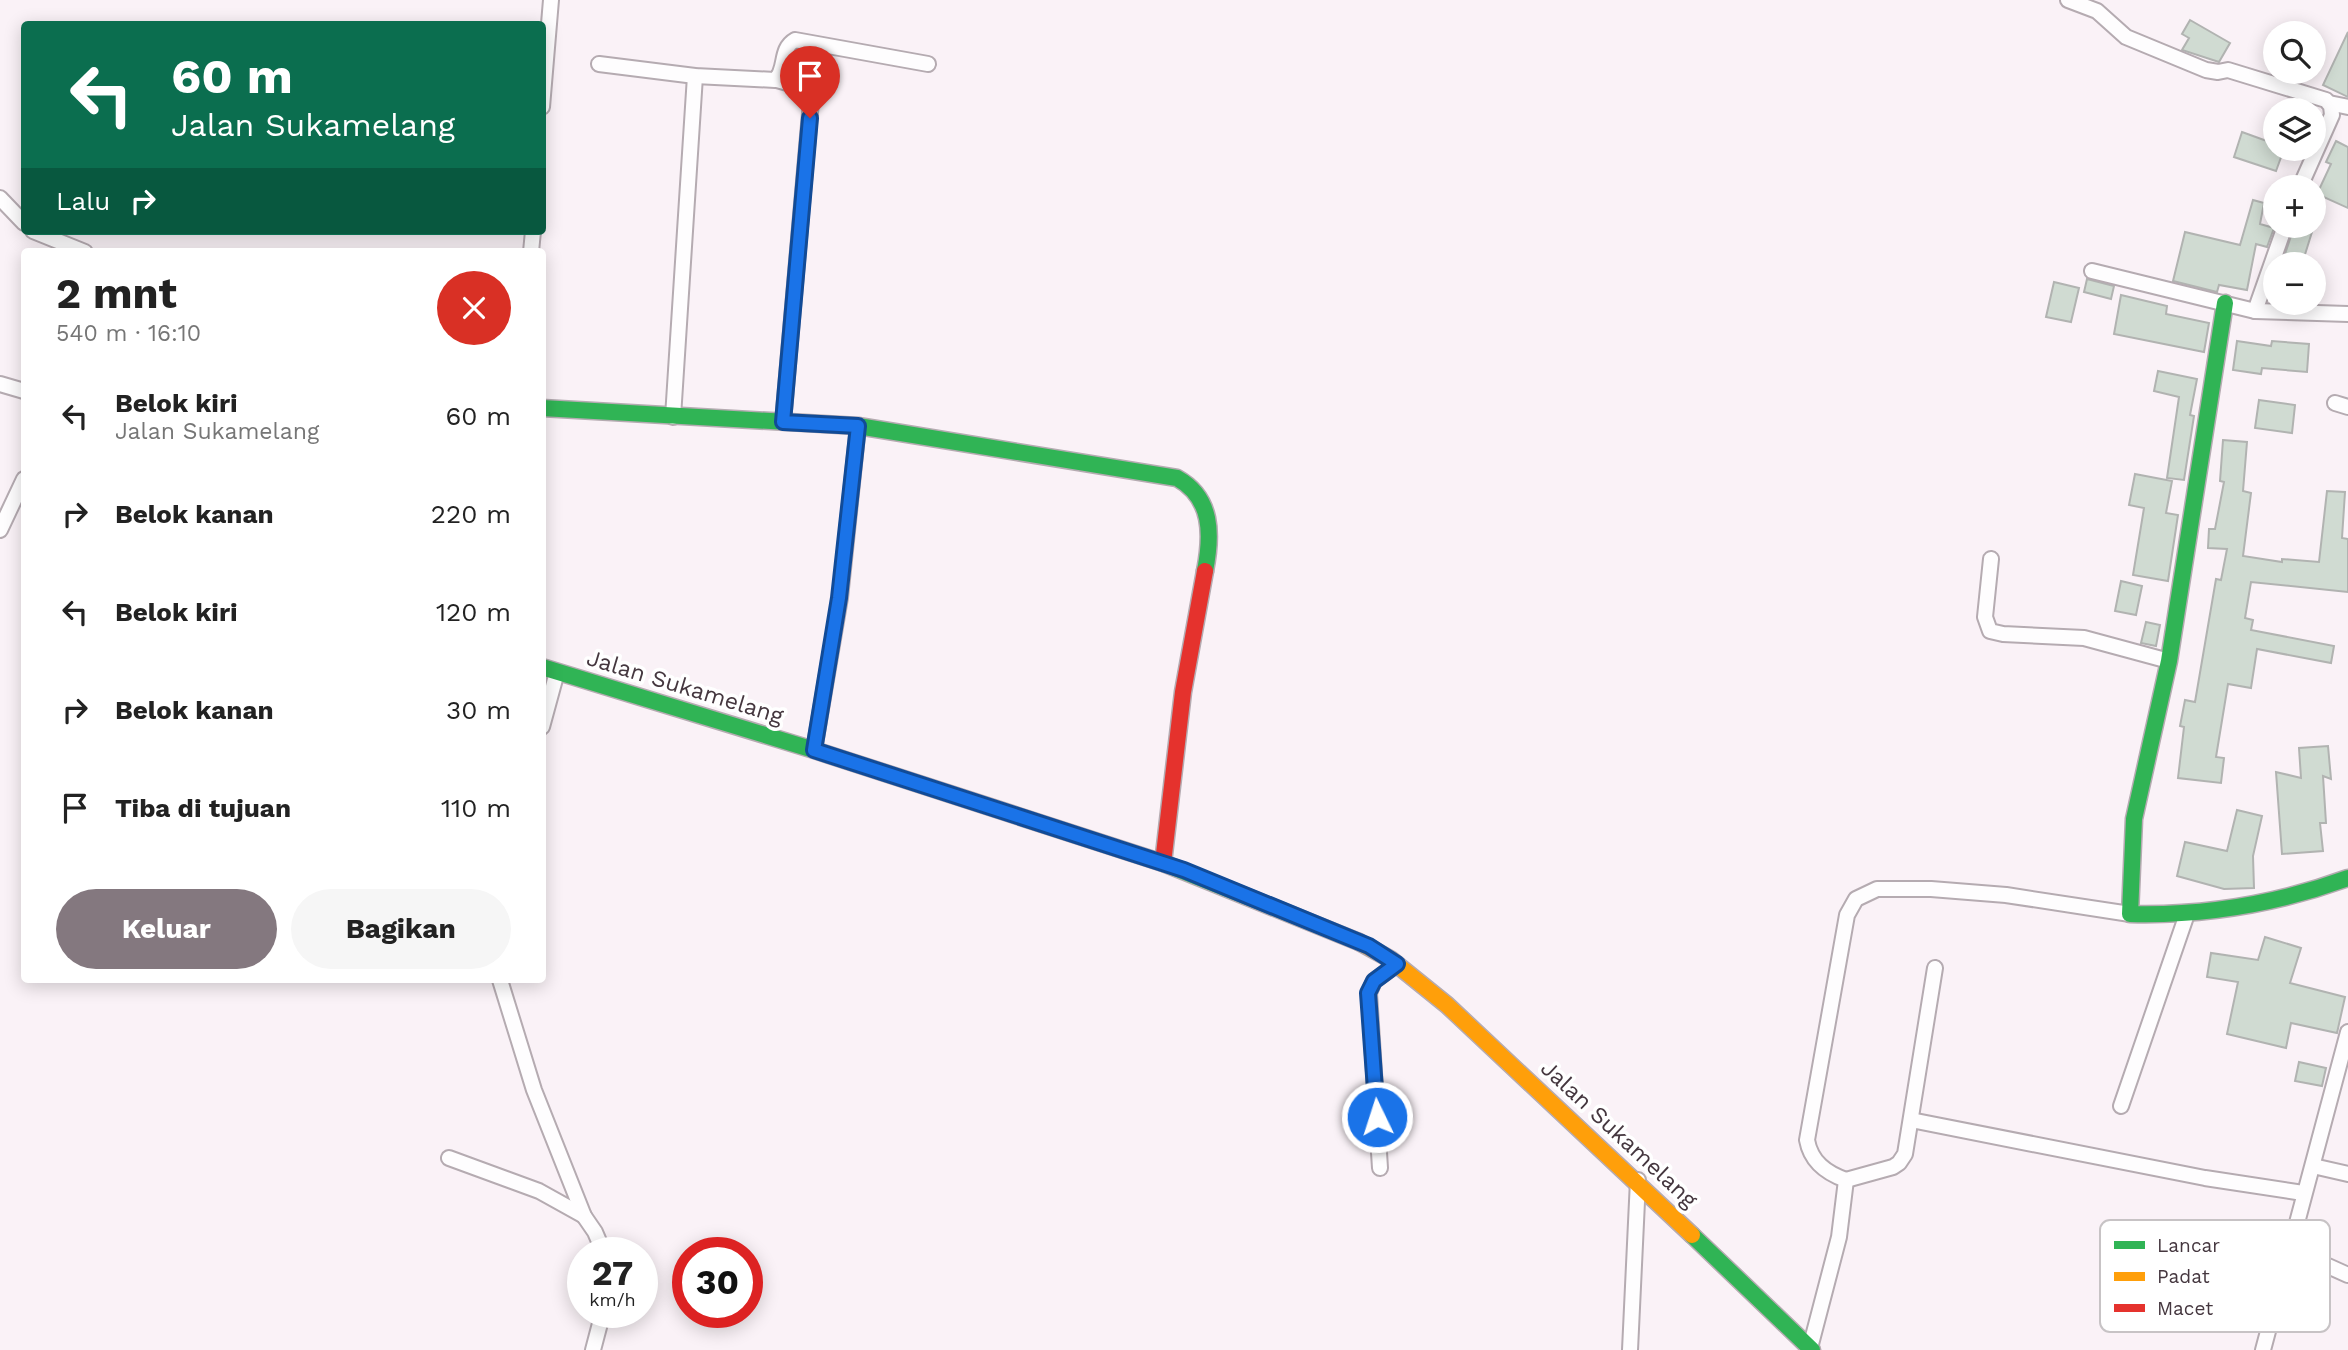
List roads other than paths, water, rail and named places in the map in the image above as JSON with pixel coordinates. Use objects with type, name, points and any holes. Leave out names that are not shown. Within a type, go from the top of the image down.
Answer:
[{"type":"street","points":[[546,59],[551,0]]},
{"type":"street","points":[[2068,0],[2097,11],[2135,41],[2206,70],[2228,70],[2348,107]]},
{"type":"street","points":[[777,80],[787,47],[795,40],[928,64]]},
{"type":"street","points":[[599,64],[695,76],[777,80],[812,90],[783,422]]},
{"type":"street","points":[[673,416],[695,76]]},
{"type":"street","points":[[2305,175],[2332,115],[2329,103]]},
{"type":"street","points":[[0,198],[21,220]]},
{"type":"street","points":[[43,235],[75,248]]},
{"type":"street","points":[[2255,311],[2280,238]]},
{"type":"street","points":[[2092,271],[2255,311],[2348,314]]},
{"type":"street","points":[[2130,914],[2134,819],[2169,660],[2225,303]]},
{"type":"street","points":[[0,384],[21,390]]},
{"type":"street","points":[[546,408],[858,426],[1177,478],[1189,483],[1200,494],[1208,518],[1209,549],[1182,692],[1163,863]]},
{"type":"street","points":[[814,750],[839,598],[858,426]]},
{"type":"street","points":[[0,530],[21,485]]},
{"type":"street","points":[[1991,559],[1984,617],[1990,631],[2084,638],[2169,660]]},
{"type":"street","points":[[546,698],[550,670]]},
{"type":"street","name":"Jalan Sukamelang","points":[[550,670],[814,750],[1163,863],[1369,946],[1393,961],[1638,1180],[1811,1349]]},
{"type":"street","points":[[1935,968],[1905,1154],[1899,1163],[1846,1180],[1834,1176],[1817,1163],[1807,1140],[1847,915],[1856,900],[1877,889],[1931,889],[2006,895],[2130,914],[2187,914],[2233,910],[2289,900],[2348,878]]},
{"type":"street","points":[[2121,1107],[2187,914]]},
{"type":"street","points":[[1380,1168],[1368,993],[1374,981],[1393,961]]},
{"type":"street","points":[[501,983],[534,1090],[584,1216],[597,1237]]},
{"type":"street","points":[[2297,1220],[2348,1032]]},
{"type":"street","points":[[1911,1121],[2205,1178],[2303,1193]]},
{"type":"street","points":[[449,1158],[539,1191],[584,1216]]},
{"type":"street","points":[[2313,1166],[2348,1174]]},
{"type":"street","points":[[1630,1350],[1638,1180]]},
{"type":"street","points":[[1811,1349],[1839,1237],[1846,1180]]},
{"type":"street","points":[[2330,1267],[2348,1275]]},
{"type":"street","points":[[593,1350],[599,1328]]},
{"type":"street","points":[[2263,1350],[2268,1332]]}]
